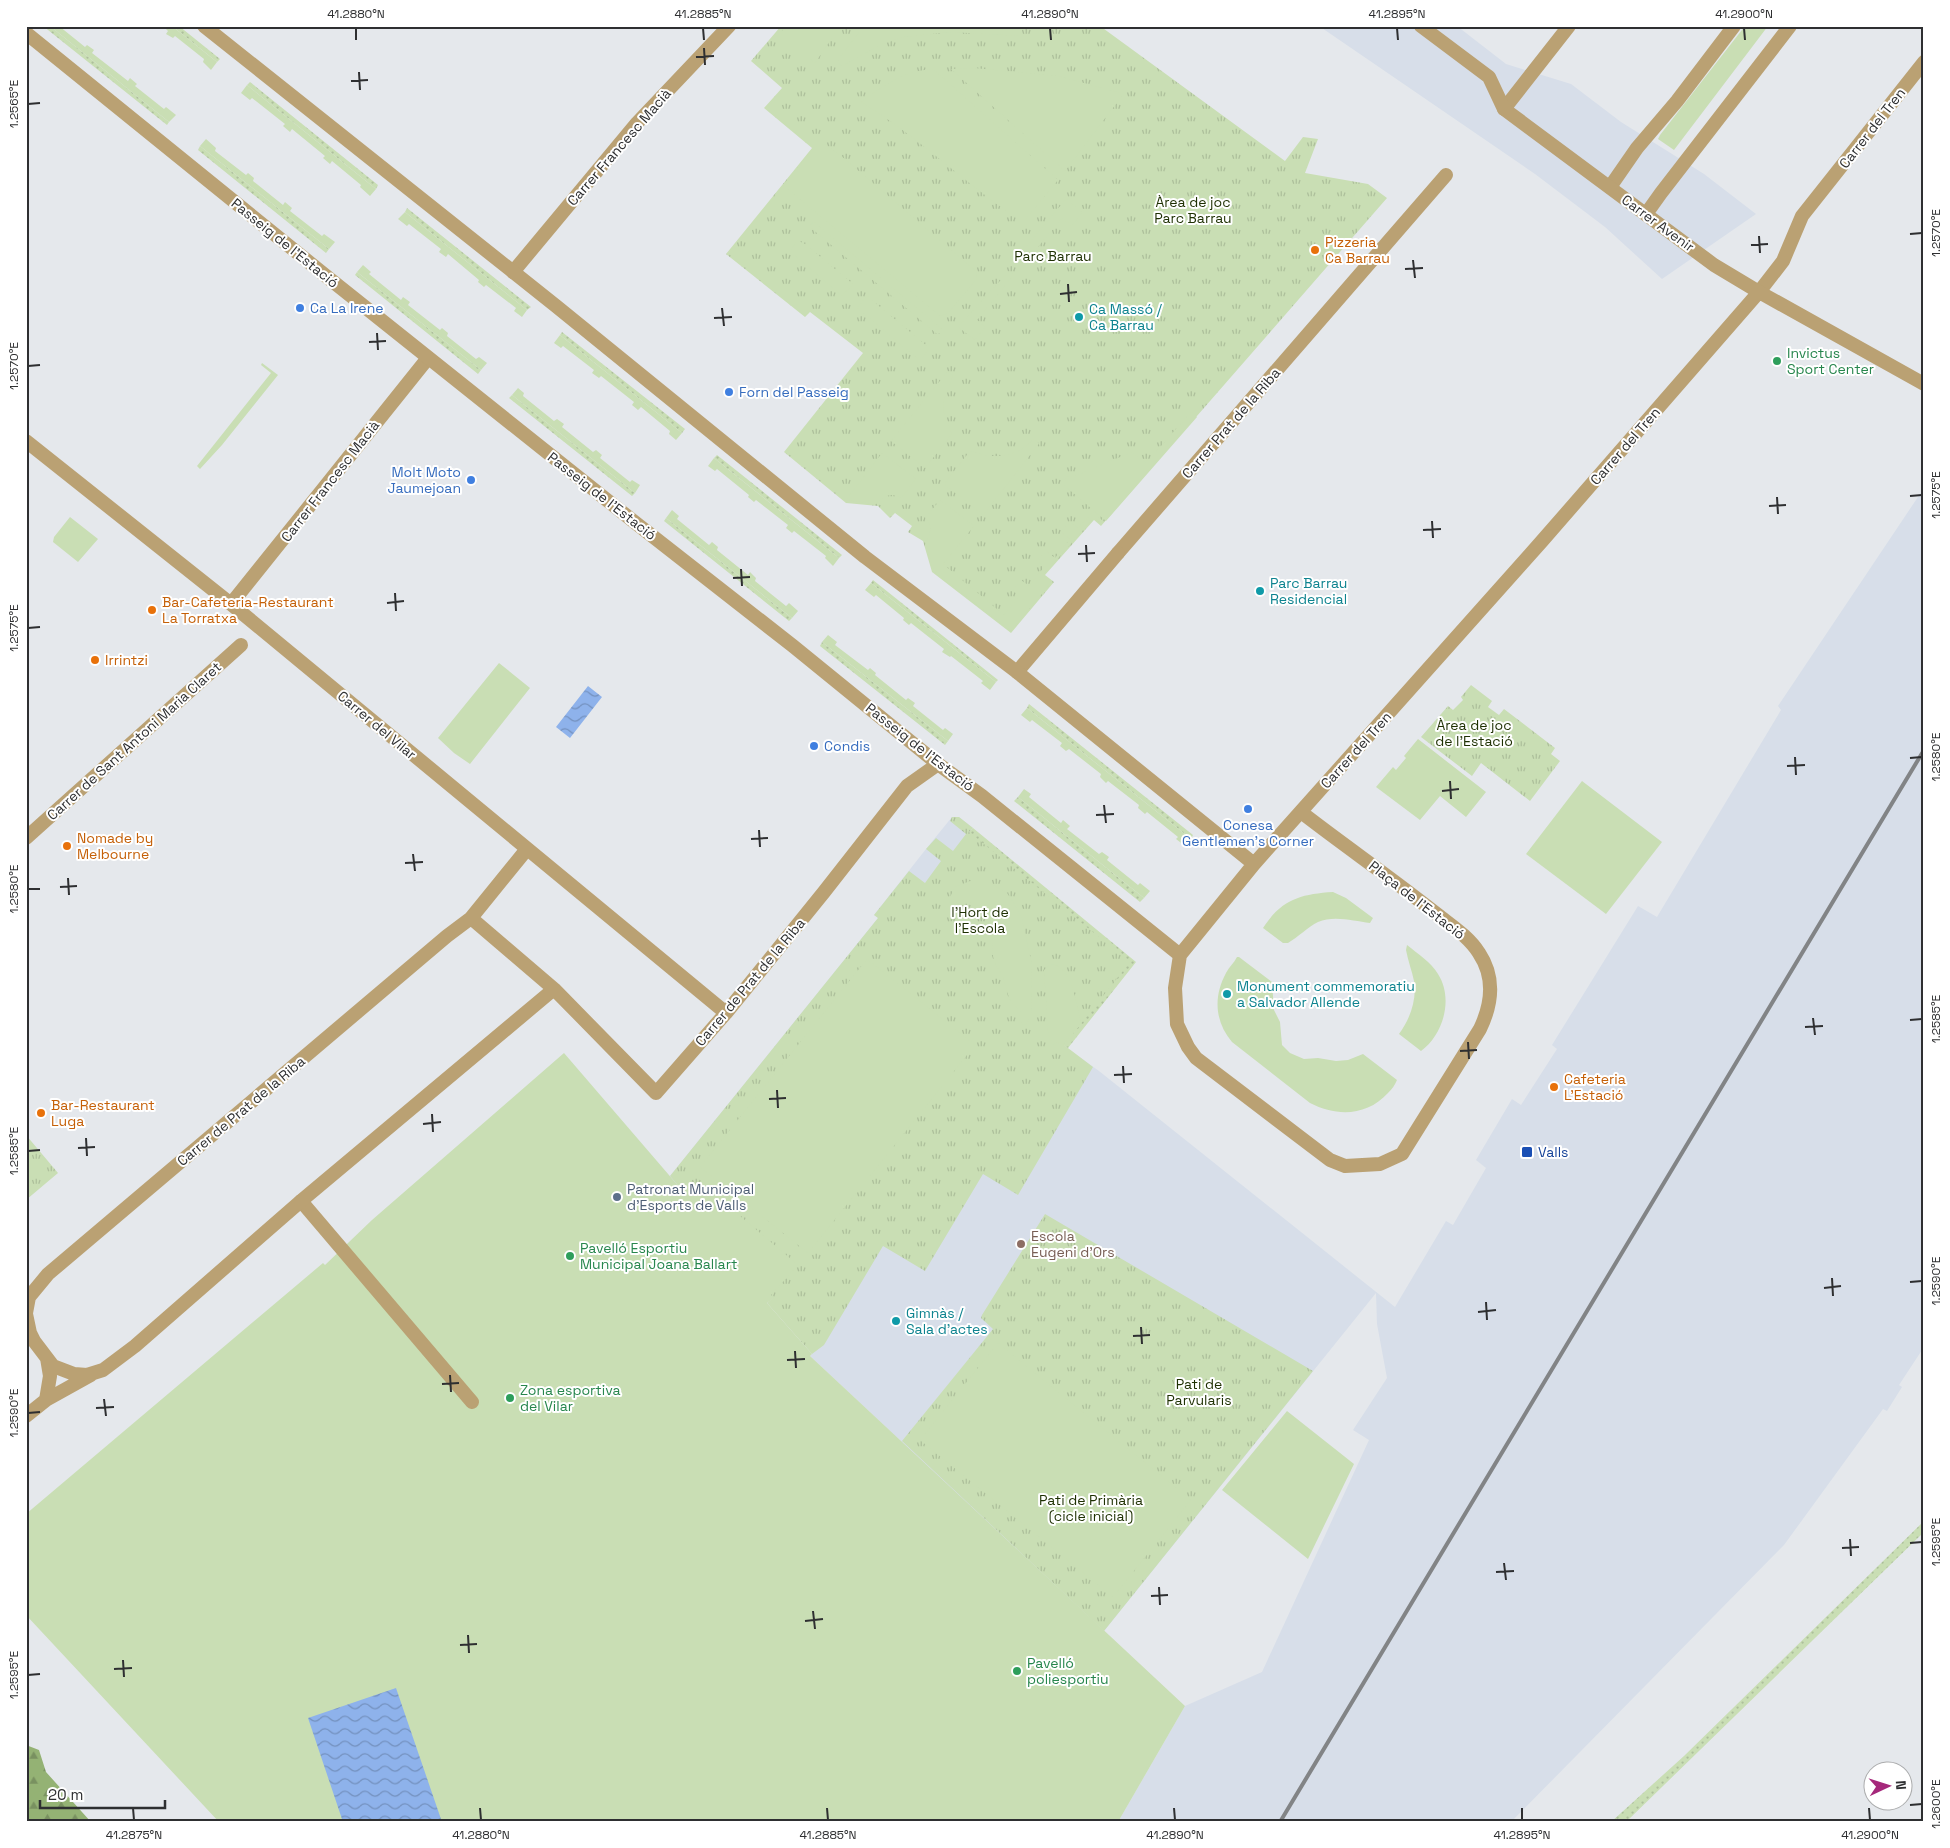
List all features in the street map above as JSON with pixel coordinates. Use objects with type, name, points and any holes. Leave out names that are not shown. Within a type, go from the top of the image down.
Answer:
[{"type":"street","points":[[204,26],[513,272],[865,557],[1016,672],[1254,864]]},
{"type":"street","name":"Carrer Francesc Macià","points":[[513,272],[637,123],[729,26]]},
{"type":"street","name":"Carrer Avenir","points":[[1421,26],[1489,77],[1504,109],[1714,265],[1758,292],[1924,384]]},
{"type":"street","points":[[1504,109],[1570,26]]},
{"type":"street","points":[[1610,187],[1637,148],[1677,101],[1734,26]]},
{"type":"street","points":[[1646,214],[1790,26]]},
{"type":"street","name":"Passeig de l'Estació","points":[[26,34],[428,358],[1180,955]]},
{"type":"street","name":"Carrer del Tren","points":[[1300,812],[1529,555],[1758,292],[1783,261],[1802,216],[1924,62]]},
{"type":"street","name":"Carrer Prat de la Riba","points":[[1016,672],[1446,176]]},
{"type":"street","name":"Carrer Francesc Macià","points":[[231,604],[428,358]]},
{"type":"street","name":"Carrer del Vilar","points":[[26,441],[231,604],[726,1013]]},
{"type":"street","name":"Carrer de Sant Antoni Maria Claret","points":[[26,838],[241,645]]},
{"type":"street","name":"Carrer de Prat de la Riba","points":[[471,918],[554,989],[656,1093],[726,1013],[907,786],[938,764]]},
{"type":"street","points":[[1180,955],[1254,864],[1300,812]]},
{"type":"street","name":"Plaça de l'Estació","points":[[1180,955],[1175,988],[1176,1024],[1196,1058],[1330,1160],[1345,1166],[1380,1164],[1402,1154],[1488,1014],[1491,996],[1489,975],[1480,954],[1468,940],[1416,897],[1300,812]]},
{"type":"street","name":"Carrer de Prat de la Riba","points":[[527,849],[471,918],[447,936],[48,1274],[29,1297],[26,1314],[30,1333],[47,1358],[54,1366],[74,1374],[87,1375],[103,1370],[135,1346],[301,1201],[554,989]]},
{"type":"street","points":[[301,1201],[472,1402]]},
{"type":"street","name":"Carrer de Prat de la Riba","points":[[46,1400],[50,1376],[47,1358]]},
{"type":"street","name":"Carrer de Prat de la Riba","points":[[26,1416],[46,1400],[96,1372]]},
{"type":"shaded area","points":[[1319,26],[1457,26],[1506,64],[1571,84],[1621,122],[1704,174],[1756,214],[1662,279],[1605,227],[1535,174]]},
{"type":"shaded area","points":[[1924,488],[1924,1347],[1899,1385],[1902,1387],[1887,1411],[1883,1409],[1784,1545],[1511,1822],[1118,1822],[1185,1706],[1262,1672],[1369,1440],[1353,1430],[1387,1378],[1377,1324],[1376,1293],[1104,1631],[810,1356],[812,1354],[670,1176],[878,918],[874,915],[926,849],[952,817],[959,817],[973,828],[969,832],[1064,1046],[1099,1071],[1395,1307],[1446,1221],[1453,1225],[1486,1168],[1476,1160],[1512,1099],[1521,1105],[1557,1049],[1552,1045],[1638,906],[1657,917],[1781,710],[1778,706]]},
{"type":"green space","points":[[43,26],[50,26],[169,122],[167,125]]},
{"type":"green space","points":[[50,26],[59,26],[85,47],[87,45],[94,50],[92,53],[128,81],[130,78],[137,84],[135,86],[164,109],[166,107],[176,115],[169,122]]},
{"type":"green space","points":[[163,26],[172,26],[217,62],[211,70],[203,62],[204,59],[175,36],[173,38],[166,34],[168,31]]},
{"type":"green space","points":[[172,26],[179,26],[220,59],[217,62]]},
{"type":"green space","name":"Parc Barrau","points":[[781,26],[1100,26],[1285,161],[1303,137],[1318,139],[1305,173],[1368,184],[1387,198],[1101,526],[1094,520],[1045,575],[1054,582],[1011,633],[932,572],[923,541],[908,532],[912,526],[895,513],[890,518],[878,506],[846,503],[784,452],[863,353],[810,312],[805,317],[726,254],[812,148],[764,108],[782,88],[751,61]]},
{"type":"green space","points":[[786,26],[840,26],[815,63],[808,57],[806,59],[780,33]]},
{"type":"green space","points":[[864,26],[1007,26],[1022,29],[1022,36],[950,32],[904,37],[882,44],[842,66],[838,63],[840,57]]},
{"type":"green space","points":[[1745,26],[1768,26],[1674,150],[1658,139],[1660,135]]},
{"type":"green space","points":[[974,68],[1058,76],[1117,92],[1122,96],[1065,171],[951,69]]},
{"type":"green space","points":[[933,69],[1058,180],[1026,219],[1020,220],[1000,206],[882,115],[861,102],[895,80],[923,70]]},
{"type":"green space","points":[[250,82],[378,185],[376,189],[247,85]]},
{"type":"green space","points":[[247,85],[376,189],[370,196],[360,187],[361,185],[332,161],[330,164],[323,158],[325,156],[292,129],[290,132],[283,126],[285,124],[252,98],[250,100],[241,93]]},
{"type":"green space","points":[[206,139],[216,148],[215,151],[246,175],[248,173],[254,178],[253,181],[283,205],[285,202],[292,208],[290,211],[322,236],[324,234],[335,242],[329,249],[200,146]]},
{"type":"green space","points":[[825,144],[977,272],[976,280],[948,313],[940,316],[783,185],[813,148]]},
{"type":"green space","points":[[200,146],[329,249],[326,253],[198,150]]},
{"type":"green space","points":[[1066,199],[1082,212],[1072,226],[1062,218],[1033,253],[1027,253],[1026,247]]},
{"type":"green space","points":[[407,208],[531,307],[527,310],[405,212]]},
{"type":"green space","points":[[405,212],[527,310],[522,317],[514,311],[516,308],[486,285],[484,287],[478,282],[479,280],[448,254],[446,257],[439,252],[441,249],[409,224],[407,226],[398,219]]},
{"type":"green space","points":[[814,222],[942,329],[942,333],[937,334],[811,228],[810,225]]},
{"type":"green space","points":[[796,242],[805,244],[853,284],[842,296],[793,254],[791,250]]},
{"type":"green space","points":[[363,265],[371,272],[369,274],[401,300],[403,297],[410,302],[408,305],[440,330],[442,328],[448,333],[447,336],[476,359],[479,357],[487,363],[481,370],[357,272]]},
{"type":"green space","points":[[1009,271],[1013,274],[1012,277],[977,320],[985,327],[975,340],[958,327]]},
{"type":"green space","points":[[357,272],[481,370],[478,374],[355,275]]},
{"type":"green space","points":[[867,296],[927,346],[928,349],[923,358],[916,357],[857,308]]},
{"type":"green space","points":[[562,332],[685,429],[682,433],[560,335]]},
{"type":"green space","points":[[560,335],[682,433],[676,440],[669,434],[670,431],[641,407],[638,410],[632,405],[634,402],[601,376],[599,378],[592,373],[594,370],[563,346],[561,348],[554,343]]},
{"type":"green space","points":[[262,363],[278,375],[222,445],[200,469],[197,466],[271,373],[261,365]]},
{"type":"green space","points":[[948,371],[953,376],[944,399],[943,411],[952,434],[925,468],[891,441]]},
{"type":"green space","points":[[518,388],[524,393],[523,396],[554,421],[557,419],[564,424],[562,427],[593,452],[596,450],[602,455],[600,458],[630,482],[632,480],[640,485],[635,493],[512,395]]},
{"type":"green space","points":[[512,395],[635,493],[632,496],[509,398]]},
{"type":"green space","points":[[1191,412],[1197,417],[1106,521],[1065,486],[1064,482],[1067,477],[1080,474],[1132,452],[1146,463]]},
{"type":"green space","points":[[1033,439],[1039,443],[1038,445],[983,515],[944,484],[970,451],[1003,456],[1022,449]]},
{"type":"green space","points":[[882,453],[916,479],[901,498],[894,495],[887,496],[876,504],[846,500]]},
{"type":"green space","points":[[717,455],[842,555],[839,558],[714,458]]},
{"type":"green space","points":[[714,458],[839,558],[833,566],[825,558],[826,556],[794,531],[792,533],[786,528],[788,525],[756,500],[754,502],[748,497],[749,495],[717,469],[715,471],[708,466]]},
{"type":"green space","points":[[940,500],[974,526],[943,564],[1004,615],[1019,597],[1013,590],[1021,580],[1029,586],[1044,567],[1037,561],[1046,551],[1055,558],[1070,539],[1061,532],[1070,522],[1078,528],[1093,512],[1103,521],[1101,524],[1094,518],[1043,575],[1051,583],[1011,631],[934,572],[925,542],[930,530],[928,520],[925,518]]},
{"type":"green space","points":[[672,510],[679,516],[677,519],[709,545],[712,542],[718,547],[717,550],[748,575],[750,572],[756,578],[755,581],[786,606],[789,603],[798,611],[792,618],[666,518]]},
{"type":"green space","points":[[70,517],[98,539],[78,562],[53,542],[54,537]]},
{"type":"green space","points":[[666,518],[792,618],[789,621],[664,521]]},
{"type":"green space","points":[[873,580],[998,680],[996,682],[871,583]]},
{"type":"green space","points":[[871,583],[996,682],[990,690],[981,683],[983,681],[951,656],[942,652],[944,649],[911,623],[909,625],[903,620],[904,618],[876,595],[874,597],[865,590]]},
{"type":"green space","points":[[828,635],[837,642],[835,645],[868,670],[870,668],[876,673],[875,675],[906,700],[908,698],[915,703],[913,706],[943,730],[945,728],[953,734],[948,741],[822,642]]},
{"type":"green space","points":[[822,642],[948,741],[945,745],[820,646]]},
{"type":"green space","points":[[499,663],[530,688],[470,764],[454,753],[438,738]]},
{"type":"green space","name":"Àrea de joc de l'Estació","points":[[1471,685],[1492,701],[1488,707],[1499,715],[1504,709],[1555,748],[1551,754],[1560,761],[1530,801],[1481,763],[1472,776],[1421,737],[1448,706],[1453,710],[1463,700],[1461,697]]},
{"type":"green space","points":[[1029,704],[1193,835],[1191,839],[1027,708]]},
{"type":"green space","points":[[1027,708],[1191,839],[1185,846],[1176,839],[1178,837],[1147,812],[1145,814],[1138,808],[1139,805],[1108,781],[1106,783],[1100,777],[1101,774],[1069,749],[1066,751],[1060,746],[1062,743],[1032,720],[1030,722],[1021,715]]},
{"type":"green space","points":[[1418,739],[1486,792],[1466,817],[1440,796],[1420,820],[1376,787],[1393,767],[1396,770],[1406,758],[1404,756]]},
{"type":"green space","points":[[1582,781],[1662,842],[1606,914],[1526,854]]},
{"type":"green space","points":[[1024,789],[1031,794],[1029,797],[1061,823],[1063,820],[1070,826],[1067,829],[1099,854],[1102,852],[1109,857],[1107,860],[1138,885],[1140,883],[1150,891],[1144,898],[1018,797]]},
{"type":"green space","points":[[1018,797],[1144,898],[1140,902],[1014,801]]},
{"type":"green space","name":"l'Hort de l'Escola","points":[[952,817],[959,817],[973,828],[969,832],[1130,962],[1064,1045],[1093,1067],[1018,1195],[983,1174],[925,1271],[883,1246],[824,1345],[812,1354],[767,1303],[773,1298],[670,1176],[878,918],[874,915],[909,871],[925,883],[941,861],[926,849],[936,838],[953,851],[966,834],[950,821]]},
{"type":"green space","points":[[973,828],[1136,962],[1068,1048],[1063,1045],[1081,1023],[969,832]]},
{"type":"green space","points":[[970,881],[990,883],[1007,893],[1022,919],[1032,965],[1031,1016],[1026,1025],[1022,1024],[1019,1019],[1021,1011],[1010,1000],[1003,977],[994,959],[992,926],[988,915],[973,902],[952,904],[948,901],[955,887]]},
{"type":"green space","points":[[1333,892],[1346,898],[1373,918],[1370,923],[1344,919],[1324,920],[1314,924],[1288,943],[1283,943],[1263,928],[1277,911],[1292,900]]},
{"type":"green space","points":[[1407,945],[1432,966],[1443,984],[1445,994],[1444,1016],[1440,1026],[1429,1044],[1421,1051],[1399,1034],[1409,1016],[1415,988],[1406,950]]},
{"type":"green space","points":[[1237,957],[1272,982],[1274,1010],[1280,1022],[1282,1045],[1290,1053],[1304,1059],[1318,1058],[1336,1061],[1348,1060],[1363,1054],[1397,1080],[1391,1090],[1380,1101],[1361,1110],[1341,1112],[1320,1108],[1310,1103],[1232,1042],[1219,1018],[1218,1000],[1222,982]]},
{"type":"green space","points":[[867,959],[975,1045],[808,1253],[700,1167]]},
{"type":"green space","points":[[1051,964],[1058,966],[1069,979],[1081,1023],[1063,1045],[1056,1042],[1053,1045],[1047,1026],[1044,970]]},
{"type":"green space","name":"Zona esportiva del Vilar","points":[[564,1053],[687,1196],[700,1182],[798,1265],[771,1295],[774,1298],[767,1303],[812,1354],[810,1356],[1185,1706],[1118,1822],[219,1822],[26,1615],[26,1514],[323,1263],[325,1265],[372,1220]]},
{"type":"green space","points":[[26,1135],[58,1173],[26,1200]]},
{"type":"green space","name":"Pati de Parvularis","points":[[1045,1214],[1313,1371],[1104,1631],[902,1441],[993,1329],[981,1318],[982,1315]]},
{"type":"green space","name":"Pati de Primària (cicle inicial)","points":[[998,1343],[1191,1500],[1113,1597],[920,1440]]},
{"type":"green space","points":[[1287,1411],[1354,1464],[1308,1559],[1222,1490]]},
{"type":"green space","points":[[1924,1521],[1924,1532],[1626,1822],[1611,1822],[1684,1756]]},
{"type":"green space","points":[[26,1745],[39,1750],[46,1772],[91,1822],[26,1822]]},
{"type":"water","points":[[588,686],[602,697],[570,738],[556,727]]},
{"type":"water","points":[[396,1688],[442,1822],[343,1822],[308,1718]]},
{"type":"railway","points":[[1280,1822],[1924,750]]},
{"type":"place","name":"Pizzeria Ca Barrau","points":[[1315,250]]},
{"type":"place","name":"Ca La Irene","points":[[300,308]]},
{"type":"place","name":"Ca Massó / Ca Barrau","points":[[1079,317]]},
{"type":"place","name":"Invictus Sport Center","points":[[1777,361]]},
{"type":"place","name":"Forn del Passeig","points":[[729,392]]},
{"type":"place","name":"Molt Moto Jaumejoan","points":[[471,480]]},
{"type":"place","name":"Parc Barrau Residencial","points":[[1260,591]]},
{"type":"place","name":"Bar-Cafeteria-Restaurant La Torratxa","points":[[152,610]]},
{"type":"place","name":"Irrintzi","points":[[95,660]]},
{"type":"place","name":"Condis","points":[[814,746]]},
{"type":"place","name":"Conesa Gentlemen's Corner","points":[[1248,809]]},
{"type":"place","name":"Nomade by Melbourne","points":[[67,846]]},
{"type":"place","name":"Monument commemoratiu a Salvador Allende","points":[[1227,994]]},
{"type":"place","name":"Cafeteria L'Estació","points":[[1554,1087]]},
{"type":"place","name":"Bar-Restaurant Luga","points":[[41,1113]]},
{"type":"place","name":"Valls","points":[[1527,1152]]},
{"type":"place","name":"Patronat Municipal d’Esports de Valls","points":[[617,1197]]},
{"type":"place","name":"Escola Eugeni d'Ors","points":[[1021,1244]]},
{"type":"place","name":"Pavelló Esportiu Municipal Joana Ballart","points":[[570,1256]]},
{"type":"place","name":"Gimnàs / Sala d'actes","points":[[896,1321]]},
{"type":"place","name":"Zona esportiva del Vilar","points":[[510,1398]]},
{"type":"place","name":"Pavelló poliesportiu","points":[[1017,1671]]},
{"type":"park label","name":"Àrea de joc Parc Barrau","points":[[1193,210]]}]
